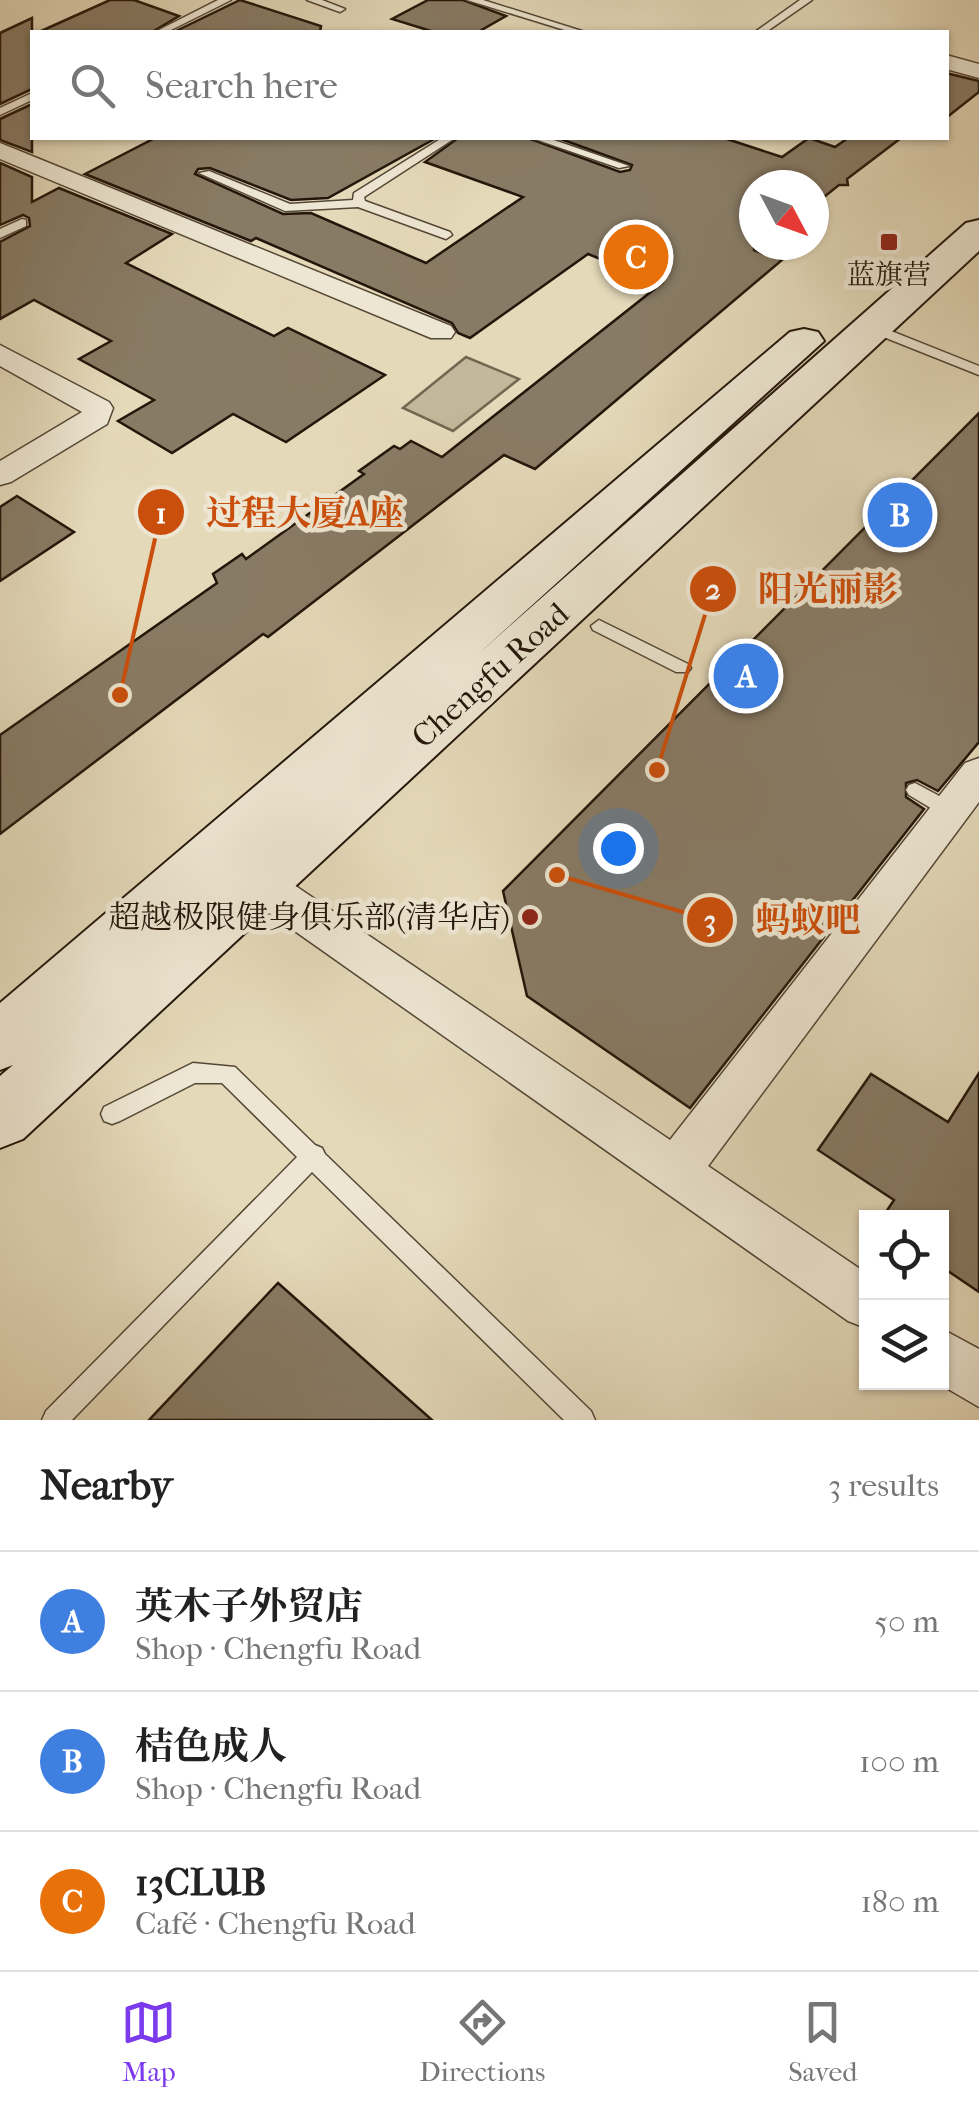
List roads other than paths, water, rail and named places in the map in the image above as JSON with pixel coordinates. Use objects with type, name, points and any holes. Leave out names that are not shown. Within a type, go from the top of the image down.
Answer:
[{"type":"main road","name":"Chengfu Road","points":[[0,1042],[979,190]]},
{"type":"main road","name":"Chengfu Road","points":[[0,1118],[979,230]]},
{"type":"street","points":[[949,63],[979,72]]},
{"type":"street","points":[[0,150],[441,332]]},
{"type":"street","points":[[0,354],[98,408],[96,417],[0,475]]},
{"type":"street","points":[[676,1170],[933,800],[979,774]]},
{"type":"street","points":[[260,884],[862,1300]]},
{"type":"street","points":[[949,1360],[979,1381]]},
{"type":"lane","points":[[164,30],[226,0]]},
{"type":"lane","points":[[312,0],[340,9]]},
{"type":"lane","points":[[472,0],[573,30]]},
{"type":"lane","points":[[763,30],[807,0]]},
{"type":"lane","points":[[0,112],[30,97]]},
{"type":"lane","points":[[359,204],[358,196],[364,189],[447,140]]},
{"type":"lane","points":[[544,140],[623,166]]},
{"type":"lane","points":[[205,172],[288,208],[359,204],[446,235]]},
{"type":"lane","points":[[0,234],[22,223]]},
{"type":"lane","points":[[872,328],[979,370]]},
{"type":"lane","points":[[599,626],[682,668]]},
{"type":"lane","points":[[112,1114],[193,1073],[227,1074],[582,1420]]},
{"type":"lane","points":[[55,1420],[314,1155]]},
{"type":"place","name":"蓝旗营","points":[[889,242]]},
{"type":"place","name":"13CLUB","points":[[636,257]]},
{"type":"place","name":"桔色成人","points":[[900,515]]},
{"type":"place","name":"英木子外贸店","points":[[746,676]]},
{"type":"place","name":"过程大厦A座","points":[[120,695]]},
{"type":"place","name":"阳光丽影","points":[[657,770]]},
{"type":"place","name":"蚂蚁吧","points":[[557,875]]},
{"type":"place","name":"超越极限健身俱乐部(清华店)","points":[[530,917]]}]
